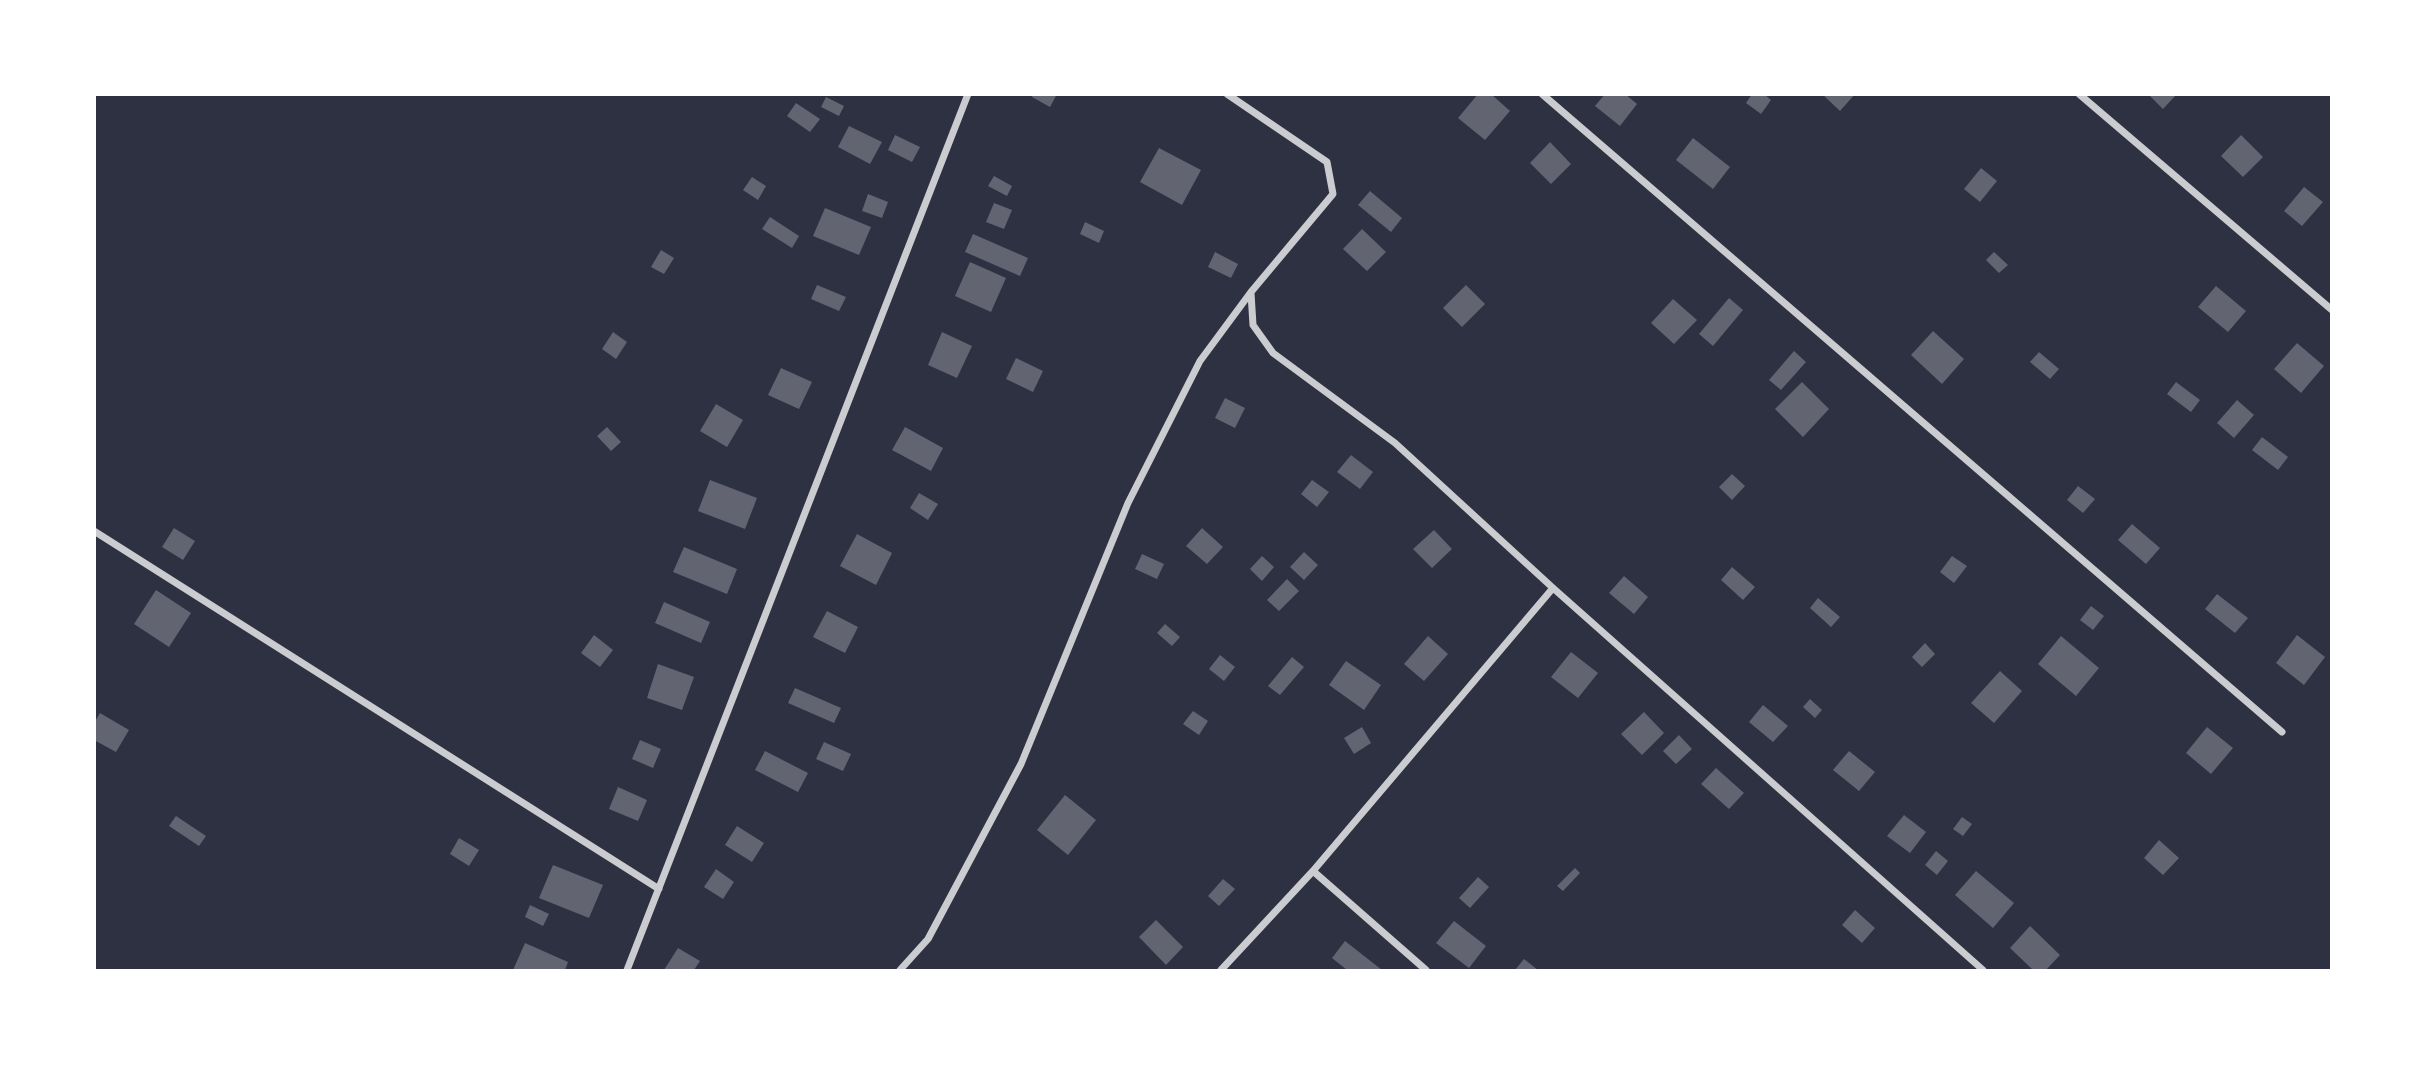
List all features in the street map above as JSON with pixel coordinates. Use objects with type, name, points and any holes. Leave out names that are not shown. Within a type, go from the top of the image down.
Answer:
[{"type":"street","points":[[628,971],[968,94]]},
{"type":"street","points":[[900,971],[928,939],[1021,764],[1128,503],[1200,361],[1251,292],[1333,194],[1327,162],[1227,94]]},
{"type":"street","points":[[1542,94],[2282,732]]},
{"type":"street","points":[[2079,94],[2332,310]]},
{"type":"street","points":[[1251,292],[1253,325],[1273,353],[1395,443],[1553,588],[1983,971]]},
{"type":"street","points":[[94,531],[659,889]]},
{"type":"street","points":[[1221,971],[1313,871],[1553,588]]},
{"type":"street","points":[[1313,871],[1426,971]]},
{"type":"building","points":[[1033,94],[1057,94],[1050,107],[1032,97]]},
{"type":"building","points":[[1478,94],[1491,94],[1510,111],[1485,140],[1458,118]]},
{"type":"building","points":[[1605,94],[1625,94],[1637,104],[1620,126],[1595,106]]},
{"type":"building","points":[[1752,94],[1764,94],[1771,100],[1761,114],[1746,103]]},
{"type":"building","points":[[1822,94],[1855,94],[1840,111]]},
{"type":"building","points":[[2148,94],[2177,94],[2163,109]]},
{"type":"building","points":[[826,97],[844,106],[839,116],[821,107]]},
{"type":"building","points":[[796,103],[820,119],[810,132],[787,116]]},
{"type":"building","points":[[849,126],[882,142],[870,164],[838,147]]},
{"type":"building","points":[[895,135],[920,147],[912,162],[888,150]]},
{"type":"building","points":[[2241,135],[2263,157],[2243,177],[2221,156]]},
{"type":"building","points":[[1693,138],[1730,167],[1713,189],[1676,160]]},
{"type":"building","points":[[1550,142],[1571,164],[1551,184],[1530,163]]},
{"type":"building","points":[[1159,148],[1201,170],[1182,205],[1140,182]]},
{"type":"building","points":[[1981,168],[1997,181],[1980,202],[1964,189]]},
{"type":"building","points":[[994,176],[1012,186],[1007,196],[988,186]]},
{"type":"building","points":[[752,177],[766,186],[758,200],[743,190]]},
{"type":"building","points":[[2304,187],[2323,202],[2302,226],[2284,211]]},
{"type":"building","points":[[1370,191],[1402,218],[1391,232],[1358,205]]},
{"type":"building","points":[[868,194],[888,202],[882,218],[862,211]]},
{"type":"building","points":[[994,203],[1012,210],[1004,229],[986,222]]},
{"type":"building","points":[[825,208],[871,227],[859,255],[813,236]]},
{"type":"building","points":[[770,217],[799,236],[792,248],[762,229]]},
{"type":"building","points":[[1085,222],[1104,231],[1099,243],[1080,234]]},
{"type":"building","points":[[1362,229],[1386,252],[1367,271],[1343,249]]},
{"type":"building","points":[[973,234],[1028,258],[1020,276],[965,252]]},
{"type":"building","points":[[661,250],[674,258],[664,274],[651,267]]},
{"type":"building","points":[[1215,252],[1238,264],[1231,278],[1208,267]]},
{"type":"building","points":[[1994,252],[2008,265],[1999,273],[1986,260]]},
{"type":"building","points":[[970,262],[1006,278],[991,312],[955,296]]},
{"type":"building","points":[[817,285],[846,297],[839,311],[811,299]]},
{"type":"building","points":[[1466,285],[1485,304],[1462,327],[1443,308]]},
{"type":"building","points":[[2216,286],[2246,311],[2228,332],[2198,307]]},
{"type":"building","points":[[1729,298],[1743,310],[1713,346],[1699,334]]},
{"type":"building","points":[[1673,299],[1697,320],[1674,344],[1651,323]]},
{"type":"building","points":[[1933,331],[1964,359],[1942,384],[1911,355]]},
{"type":"building","points":[[613,332],[627,342],[616,359],[602,349]]},
{"type":"building","points":[[942,332],[972,346],[957,378],[928,365]]},
{"type":"building","points":[[2297,343],[2324,366],[2301,393],[2274,369]]},
{"type":"building","points":[[1794,351],[1806,362],[1781,390],[1769,380]]},
{"type":"building","points":[[2039,352],[2059,369],[2050,379],[2030,362]]},
{"type":"building","points":[[1016,358],[1043,371],[1033,392],[1006,379]]},
{"type":"building","points":[[781,368],[812,382],[799,409],[768,395]]},
{"type":"building","points":[[1802,382],[1829,409],[1803,437],[1775,409]]},
{"type":"building","points":[[2176,382],[2200,400],[2191,412],[2167,394]]},
{"type":"building","points":[[1225,398],[1245,408],[1235,428],[1215,418]]},
{"type":"building","points":[[2237,400],[2254,415],[2234,438],[2217,423]]},
{"type":"building","points":[[716,404],[743,420],[727,447],[700,431]]},
{"type":"building","points":[[607,427],[621,442],[611,451],[597,436]]},
{"type":"building","points":[[905,427],[943,448],[931,471],[892,450]]},
{"type":"building","points":[[2262,437],[2288,457],[2278,470],[2252,450]]},
{"type":"building","points":[[1351,455],[1373,472],[1360,489],[1337,472]]},
{"type":"building","points":[[1732,474],[1745,486],[1732,500],[1719,487]]},
{"type":"building","points":[[710,480],[757,498],[745,529],[698,511]]},
{"type":"building","points":[[1312,480],[1329,492],[1317,507],[1301,494]]},
{"type":"building","points":[[2078,486],[2095,499],[2083,513],[2067,500]]},
{"type":"building","points":[[919,493],[938,504],[928,520],[910,508]]},
{"type":"building","points":[[2132,524],[2160,548],[2146,564],[2118,540]]},
{"type":"building","points":[[174,528],[195,541],[183,560],[162,547]]},
{"type":"building","points":[[1202,528],[1223,547],[1207,564],[1186,546]]},
{"type":"building","points":[[1434,530],[1452,549],[1432,568],[1413,549]]},
{"type":"building","points":[[857,534],[892,553],[876,585],[840,566]]},
{"type":"building","points":[[684,547],[737,569],[727,594],[673,572]]},
{"type":"building","points":[[1304,552],[1318,565],[1304,580],[1290,567]]},
{"type":"building","points":[[1142,554],[1164,564],[1157,579],[1135,569]]},
{"type":"building","points":[[1262,556],[1274,567],[1262,581],[1250,569]]},
{"type":"building","points":[[1952,556],[1967,566],[1954,583],[1940,572]]},
{"type":"building","points":[[1732,567],[1755,587],[1743,600],[1721,580]]},
{"type":"building","points":[[1624,576],[1648,597],[1634,614],[1609,593]]},
{"type":"building","points":[[1287,579],[1299,591],[1279,611],[1267,600]]},
{"type":"building","points":[[156,590],[191,613],[169,647],[134,624]]},
{"type":"building","points":[[2217,594],[2248,618],[2235,633],[2205,609]]},
{"type":"building","points":[[1818,598],[1840,617],[1831,627],[1810,608]]},
{"type":"building","points":[[664,602],[710,622],[701,643],[655,623]]},
{"type":"building","points":[[2091,606],[2104,616],[2093,630],[2080,620]]},
{"type":"building","points":[[827,611],[858,627],[845,653],[813,637]]},
{"type":"building","points":[[1165,624],[1180,637],[1172,646],[1157,633]]},
{"type":"building","points":[[594,635],[613,650],[600,667],[581,653]]},
{"type":"building","points":[[2297,635],[2325,657],[2304,685],[2276,663]]},
{"type":"building","points":[[1428,636],[1448,654],[1424,681],[1404,664]]},
{"type":"building","points":[[2061,636],[2099,668],[2076,696],[2038,664]]},
{"type":"building","points":[[1925,643],[1935,654],[1922,667],[1912,657]]},
{"type":"building","points":[[1571,652],[1598,673],[1578,698],[1551,677]]},
{"type":"building","points":[[1220,655],[1235,667],[1224,681],[1209,669]]},
{"type":"building","points":[[1292,657],[1304,667],[1280,695],[1268,686]]},
{"type":"building","points":[[1346,661],[1381,685],[1364,710],[1329,685]]},
{"type":"building","points":[[658,664],[694,677],[682,710],[647,698]]},
{"type":"building","points":[[2000,671],[2022,691],[1994,723],[1971,703]]},
{"type":"building","points":[[795,688],[841,708],[834,723],[788,703]]},
{"type":"building","points":[[1810,699],[1822,710],[1815,718],[1803,707]]},
{"type":"building","points":[[1763,705],[1788,726],[1773,742],[1749,722]]},
{"type":"building","points":[[1193,711],[1208,721],[1199,735],[1183,724]]},
{"type":"building","points":[[1644,712],[1664,733],[1642,755],[1621,734]]},
{"type":"building","points":[[100,713],[129,730],[116,752],[94,740],[94,723]]},
{"type":"building","points":[[1362,727],[1371,743],[1354,754],[1344,738]]},
{"type":"building","points":[[2207,727],[2233,748],[2211,774],[2186,753]]},
{"type":"building","points":[[1679,735],[1692,749],[1676,764],[1663,751]]},
{"type":"building","points":[[640,740],[661,749],[653,768],[632,759]]},
{"type":"building","points":[[824,742],[851,754],[843,771],[816,759]]},
{"type":"building","points":[[765,751],[808,773],[798,792],[755,770]]},
{"type":"building","points":[[1849,751],[1875,772],[1859,791],[1833,770]]},
{"type":"building","points":[[1716,768],[1744,793],[1729,809],[1701,784]]},
{"type":"building","points":[[618,787],[647,800],[638,821],[609,809]]},
{"type":"building","points":[[1065,795],[1096,820],[1068,855],[1037,830]]},
{"type":"building","points":[[1904,815],[1926,832],[1910,853],[1887,836]]},
{"type":"building","points":[[176,816],[206,836],[199,846],[169,826]]},
{"type":"building","points":[[1962,817],[1972,824],[1963,836],[1953,829]]},
{"type":"building","points":[[737,826],[764,843],[752,862],[725,845]]},
{"type":"building","points":[[459,838],[479,850],[469,866],[450,854]]},
{"type":"building","points":[[2159,840],[2179,858],[2163,875],[2144,858]]},
{"type":"building","points":[[1936,851],[1948,861],[1937,875],[1925,865]]},
{"type":"building","points":[[553,865],[603,885],[589,918],[539,898]]},
{"type":"building","points":[[1575,868],[1580,873],[1563,891],[1557,886]]},
{"type":"building","points":[[716,869],[734,882],[723,899],[704,887]]},
{"type":"building","points":[[1976,871],[2014,903],[1993,928],[1955,895]]},
{"type":"building","points":[[1478,877],[1489,887],[1470,908],[1459,898]]},
{"type":"building","points":[[1223,879],[1235,889],[1219,906],[1208,896]]},
{"type":"building","points":[[530,905],[549,914],[543,926],[525,917]]},
{"type":"building","points":[[1855,910],[1875,928],[1862,943],[1842,925]]},
{"type":"building","points":[[1156,920],[1183,947],[1166,965],[1139,937]]},
{"type":"building","points":[[1454,921],[1486,946],[1469,968],[1436,943]]},
{"type":"building","points":[[2030,926],[2060,955],[2046,970],[2033,970],[2010,948]]},
{"type":"building","points":[[1345,941],[1382,970],[1347,970],[1332,958]]},
{"type":"building","points":[[525,943],[568,962],[565,970],[513,970]]},
{"type":"building","points":[[678,948],[700,961],[694,970],[664,970]]},
{"type":"building","points":[[1524,959],[1538,970],[1515,970]]}]
